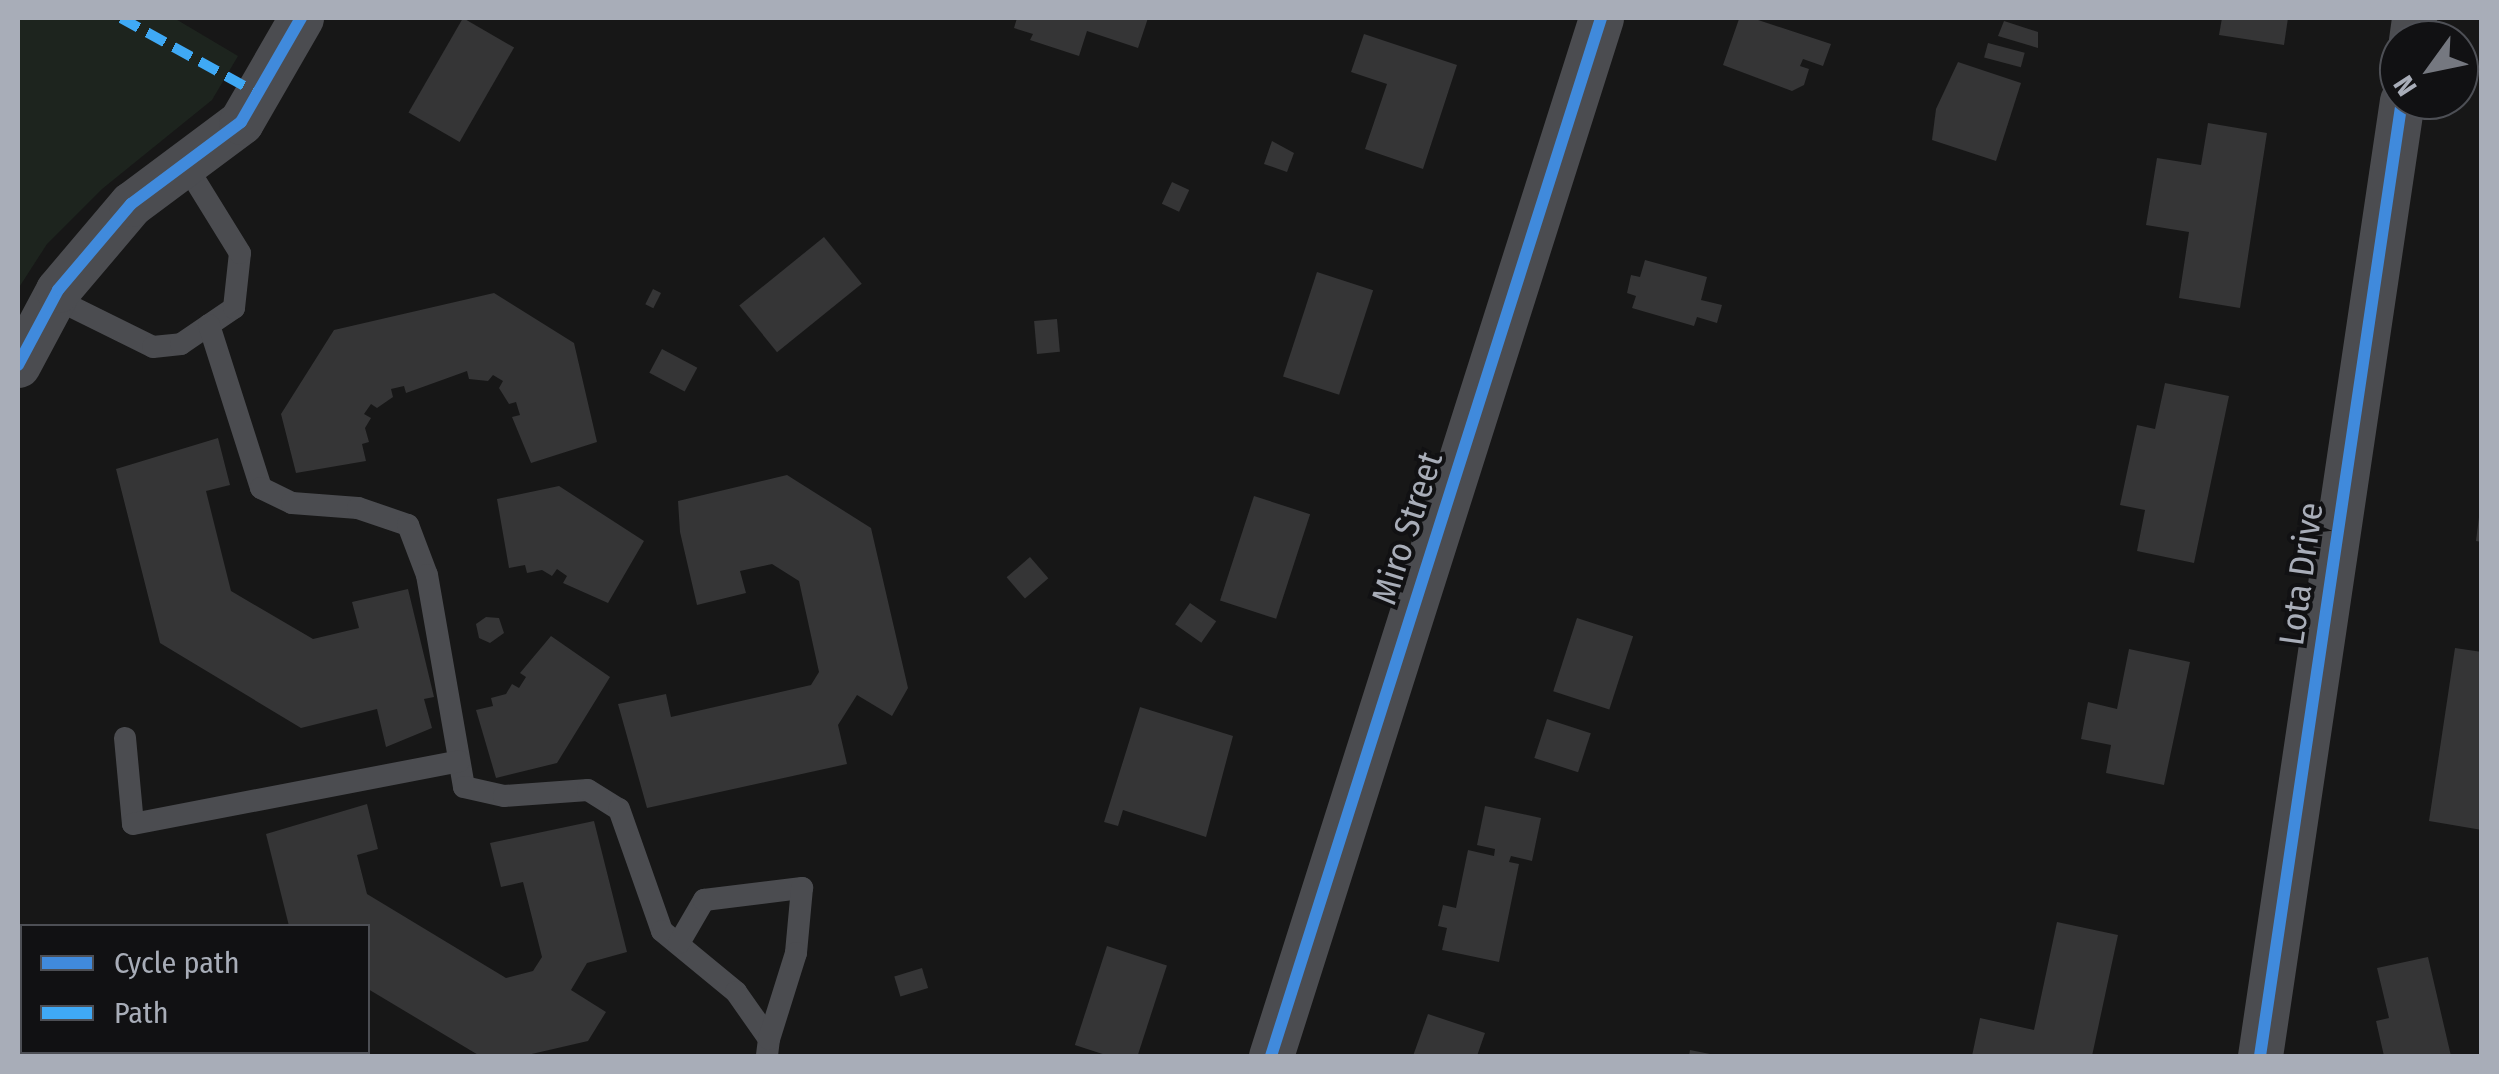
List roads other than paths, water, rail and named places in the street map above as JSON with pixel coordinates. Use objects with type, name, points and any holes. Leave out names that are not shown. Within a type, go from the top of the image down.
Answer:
[{"type":"street","points":[[18,364],[54,298],[132,204],[241,122],[301,18]]},
{"type":"street","name":"Miro Street","points":[[1271,1056],[1601,18]]},
{"type":"street","name":"Lota Drive","points":[[2260,1056],[2399,120]]},
{"type":"lane","points":[[54,298],[152,346],[181,344],[234,308],[240,253],[185,164]]},
{"type":"lane","points":[[209,325],[261,488],[292,503],[358,508],[408,525],[426,575],[464,788],[504,796],[588,790],[619,809],[662,931],[736,992],[768,1048]]},
{"type":"lane","points":[[125,738],[133,824],[458,761]]},
{"type":"lane","points":[[678,943],[704,900],[802,888],[796,953],[768,1048]]}]
